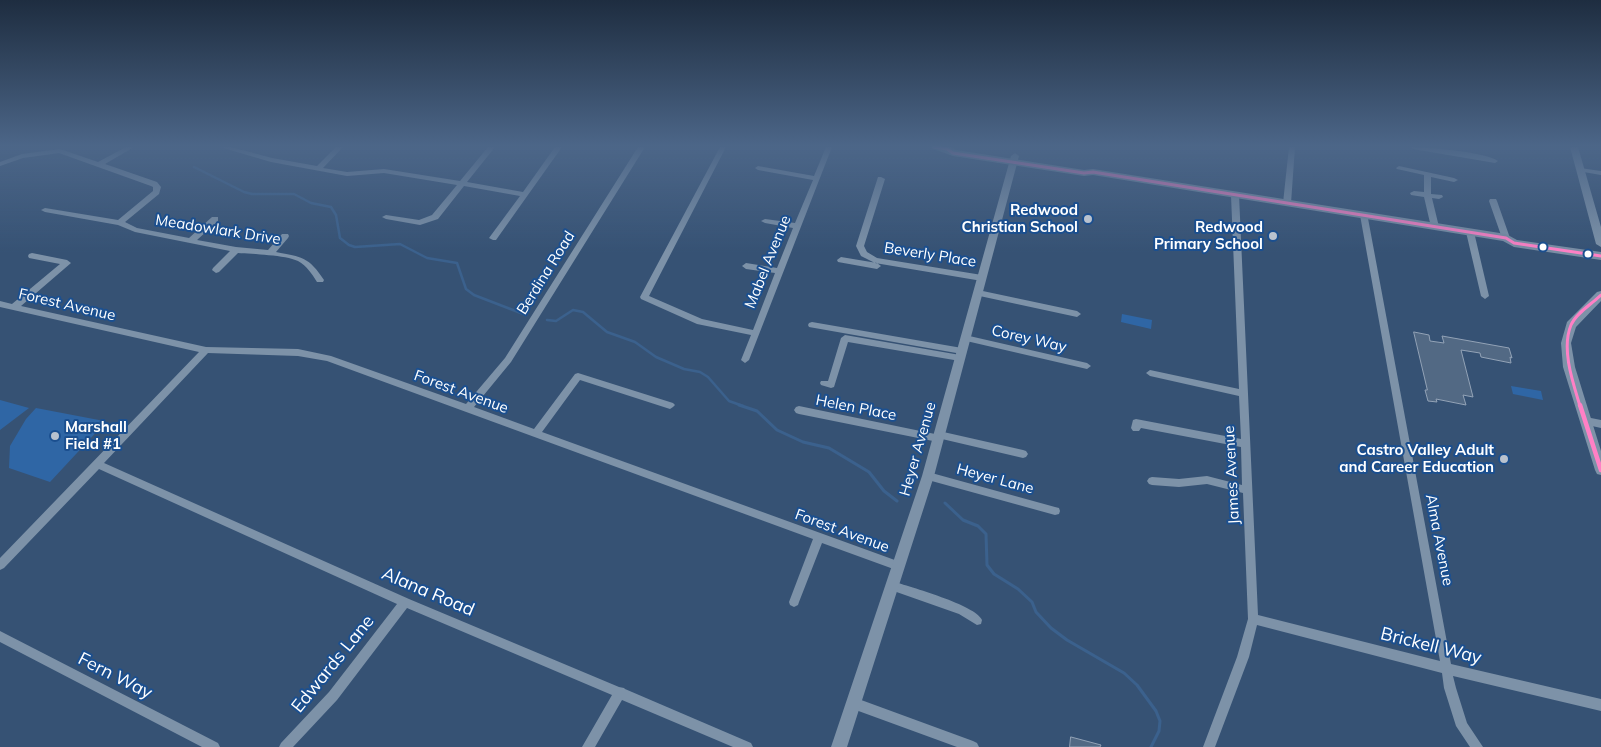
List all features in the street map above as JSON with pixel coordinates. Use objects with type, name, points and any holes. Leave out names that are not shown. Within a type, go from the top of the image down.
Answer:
[{"type":"main road","points":[[1154,182],[1470,232],[1506,238],[1514,242],[1601,256]]},
{"type":"main road","points":[[1506,238],[1512,235],[1601,249]]},
{"type":"street","points":[[120,223],[156,192],[157,187],[149,182]]},
{"type":"street","points":[[449,182],[524,194]]},
{"type":"street","points":[[493,238],[533,182]]},
{"type":"street","name":"Berdina Road","points":[[467,409],[508,360],[620,182]]},
{"type":"street","points":[[705,182],[644,297],[700,322],[754,333]]},
{"type":"street","name":"Mabel Avenue","points":[[745,360],[814,182]]},
{"type":"street","name":"Beverly Place","points":[[880,182],[860,246],[864,254],[875,260],[980,285]]},
{"type":"street","name":"Heyer Avenue","points":[[839,747],[928,476],[1009,182]]},
{"type":"street","points":[[1287,203],[1289,182]]},
{"type":"street","points":[[1427,182],[1428,195],[1435,227]]},
{"type":"street","points":[[1583,182],[1601,244]]},
{"type":"street","points":[[386,217],[420,223],[428,221],[435,217],[462,184]]},
{"type":"street","points":[[1414,193],[1439,197]]},
{"type":"street","name":"James Avenue","points":[[1209,747],[1243,657],[1253,618],[1235,195]]},
{"type":"street","points":[[1493,201],[1506,238]]},
{"type":"street","name":"Meadowlark Drive","points":[[45,210],[120,223],[135,230],[190,242],[300,259],[311,267],[320,280]]},
{"type":"street","name":"Alma Avenue","points":[[1364,215],[1446,668],[1458,715],[1468,736],[1477,747]]},
{"type":"street","points":[[190,242],[215,219]]},
{"type":"street","points":[[765,221],[797,226]]},
{"type":"street","points":[[1470,232],[1485,296]]},
{"type":"street","points":[[270,253],[285,236]]},
{"type":"street","points":[[216,270],[236,250]]},
{"type":"street","points":[[14,307],[67,262],[32,256]]},
{"type":"street","points":[[841,260],[849,265],[980,285],[1057,310],[1077,314]]},
{"type":"street","points":[[746,266],[779,271]]},
{"type":"street","points":[[1601,294],[1571,325],[1566,343],[1569,367],[1601,470]]},
{"type":"street","name":"Forest Avenue","points":[[0,304],[206,350],[231,353],[288,350],[315,354],[899,566]]},
{"type":"street","points":[[812,325],[961,355]]},
{"type":"street","points":[[824,383],[831,384],[845,338],[961,355]]},
{"type":"street","name":"Corey Way","points":[[966,338],[1087,366]]},
{"type":"street","points":[[0,565],[206,350]]},
{"type":"street","points":[[1150,373],[1244,394]]},
{"type":"street","points":[[536,434],[578,376],[670,405]]},
{"type":"street","name":"Helen Place","points":[[799,410],[1023,454]]},
{"type":"street","points":[[1586,421],[1601,424]]},
{"type":"street","points":[[1136,428],[1136,422],[1246,444]]},
{"type":"street","name":"Alana Road","points":[[98,464],[405,602],[747,747]]},
{"type":"street","name":"Heyer Lane","points":[[928,476],[1055,511]]},
{"type":"street","points":[[1152,481],[1180,483],[1207,480],[1248,490]]},
{"type":"street","points":[[794,602],[819,538]]},
{"type":"street","points":[[892,586],[962,610],[977,620]]},
{"type":"street","name":"Edwards Lane","points":[[285,747],[334,696],[405,602]]},
{"type":"street","name":"Brickell Way","points":[[1253,618],[1446,668],[1601,705]]},
{"type":"street","name":"Fern Way","points":[[0,636],[214,747]]},
{"type":"street","points":[[588,747],[620,692]]},
{"type":"street","points":[[853,703],[973,747]]},
{"type":"shaded area","points":[[1122,314],[1152,320],[1151,329],[1121,322]]},
{"type":"shaded area","points":[[1511,386],[1541,391],[1543,400],[1513,394]]},
{"type":"shaded area","points":[[0,400],[29,408],[0,430]]},
{"type":"shaded area","name":"Marshall Field #1","points":[[36,408],[104,421],[103,425],[50,482],[9,468],[10,446],[26,419]]},
{"type":"building","points":[[1414,332],[1429,335],[1430,341],[1444,343],[1442,336],[1509,348],[1512,358],[1510,357],[1511,363],[1481,357],[1480,353],[1461,350],[1473,397],[1463,395],[1466,405],[1436,399],[1437,402],[1428,401]]},
{"type":"building","points":[[1071,737],[1101,745],[1100,747],[1070,747]]},
{"type":"waterway","points":[[224,182],[252,194],[294,194],[311,203],[331,207],[336,215],[340,238],[349,245],[355,247],[400,244],[427,258],[457,263],[466,289],[474,295],[526,315]]},
{"type":"waterway","points":[[547,320],[556,321],[573,310],[583,312],[607,332],[635,342],[656,357],[684,369],[700,372],[708,377],[729,401],[743,406]]},
{"type":"waterway","points":[[739,405],[757,411],[777,430],[803,442],[829,448],[869,472],[884,491],[897,501]]},
{"type":"waterway","points":[[945,503],[963,520],[978,526],[986,534],[987,565],[994,574],[1018,589],[1032,602],[1036,612],[1051,628],[1067,640],[1124,673],[1137,685],[1156,711],[1160,721],[1159,731],[1151,747]]},
{"type":"transit line","points":[[1155,182],[1506,238],[1514,243],[1601,256]]},
{"type":"transit line","points":[[1601,295],[1573,321],[1568,337],[1568,354],[1577,396],[1601,470]]},
{"type":"place","name":"Redwood Christian School","points":[[1088,219]]},
{"type":"place","name":"Redwood Primary School","points":[[1273,236]]},
{"type":"place","name":"Marshall Field #1","points":[[55,436]]},
{"type":"place","name":"Castro Valley Adult and Career Education","points":[[1504,459]]}]
